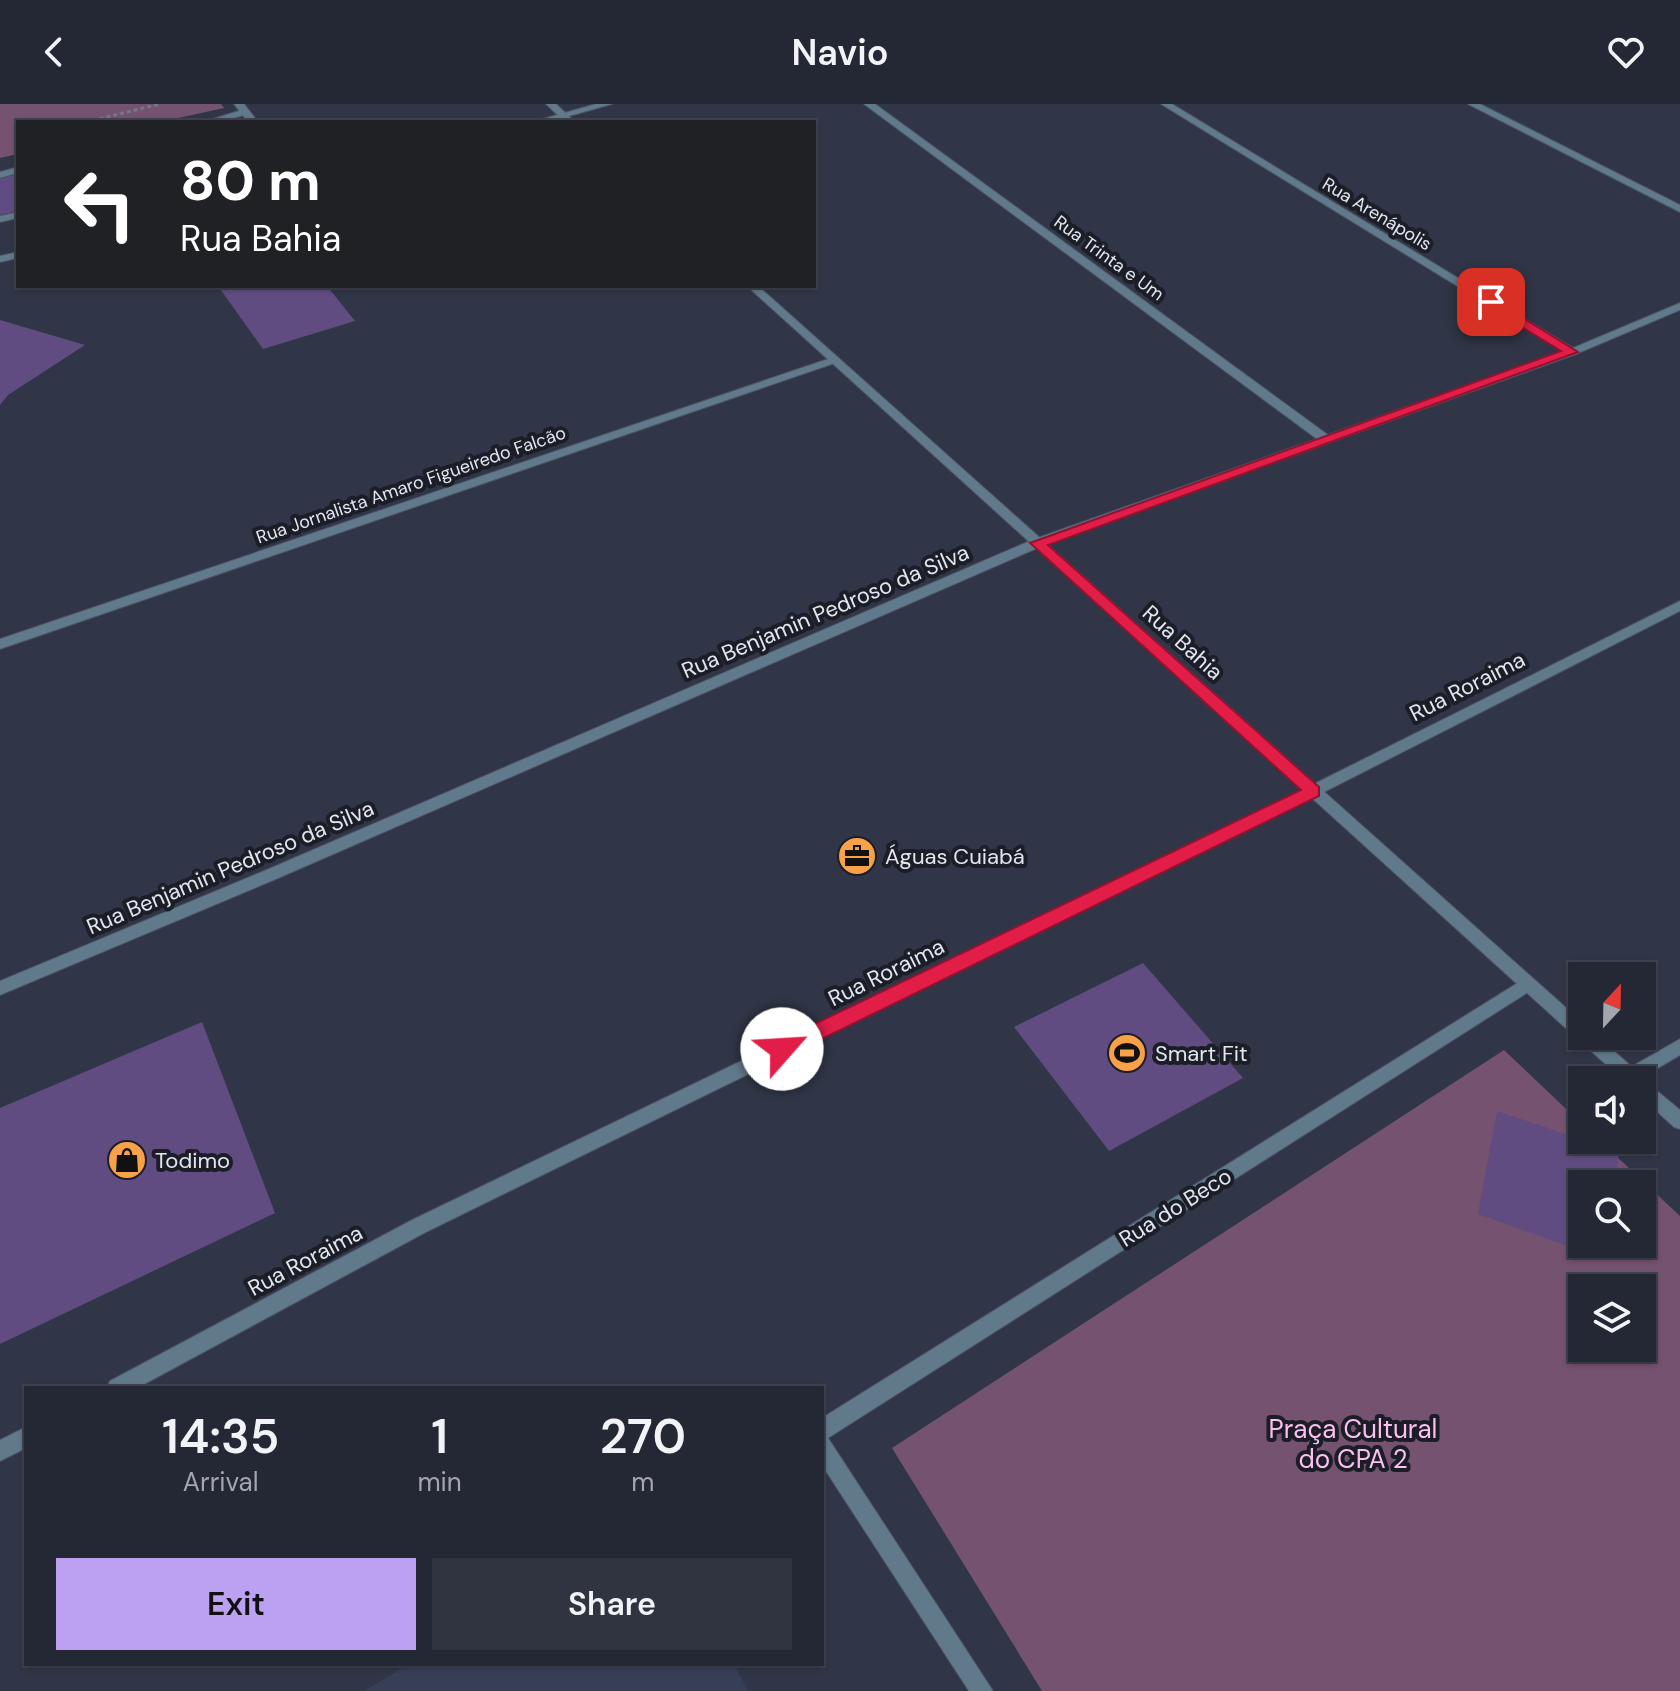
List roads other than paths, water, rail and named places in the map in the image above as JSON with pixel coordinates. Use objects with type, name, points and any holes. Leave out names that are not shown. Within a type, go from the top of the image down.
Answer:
[{"type":"street","points":[[551,104],[566,119],[607,104]]},
{"type":"street","name":"Rua Trinta e Um","points":[[869,104],[1328,441]]},
{"type":"street","name":"Rua Arenápolis","points":[[1166,104],[1572,352]]},
{"type":"street","points":[[1473,104],[1680,209]]},
{"type":"street","points":[[213,120],[242,108]]},
{"type":"street","name":"Rua Bahia","points":[[754,288],[1568,1020]]},
{"type":"street","name":"Rua Benjamin Pedroso da Silva","points":[[0,988],[299,863],[1037,543],[1572,352],[1680,306]]},
{"type":"street","name":"Rua Jornalista Amaro Figueiredo Falcão","points":[[0,644],[834,360]]},
{"type":"street","name":"Rua Roraima","points":[[121,1386],[419,1226],[1313,791],[1680,605]]},
{"type":"street","name":"Rua do Beco","points":[[824,1429],[1527,984]]},
{"type":"street","points":[[1655,1066],[1680,1046]]},
{"type":"street","name":"Rua Bahia","points":[[1602,1050],[1619,1066]]},
{"type":"street","name":"Rua Bahia","points":[[1656,1099],[1680,1121]]},
{"type":"street","points":[[0,1451],[24,1438]]},
{"type":"street","points":[[824,1449],[982,1691]]},
{"type":"place","name":"Águas Cuiabá","points":[[857,856]]},
{"type":"place","name":"Smart Fit","points":[[1127,1053]]},
{"type":"place","name":"Todimo","points":[[127,1160]]},
{"type":"park label","name":"Praça Cultural do CPA 2","points":[[1353,1444]]}]
